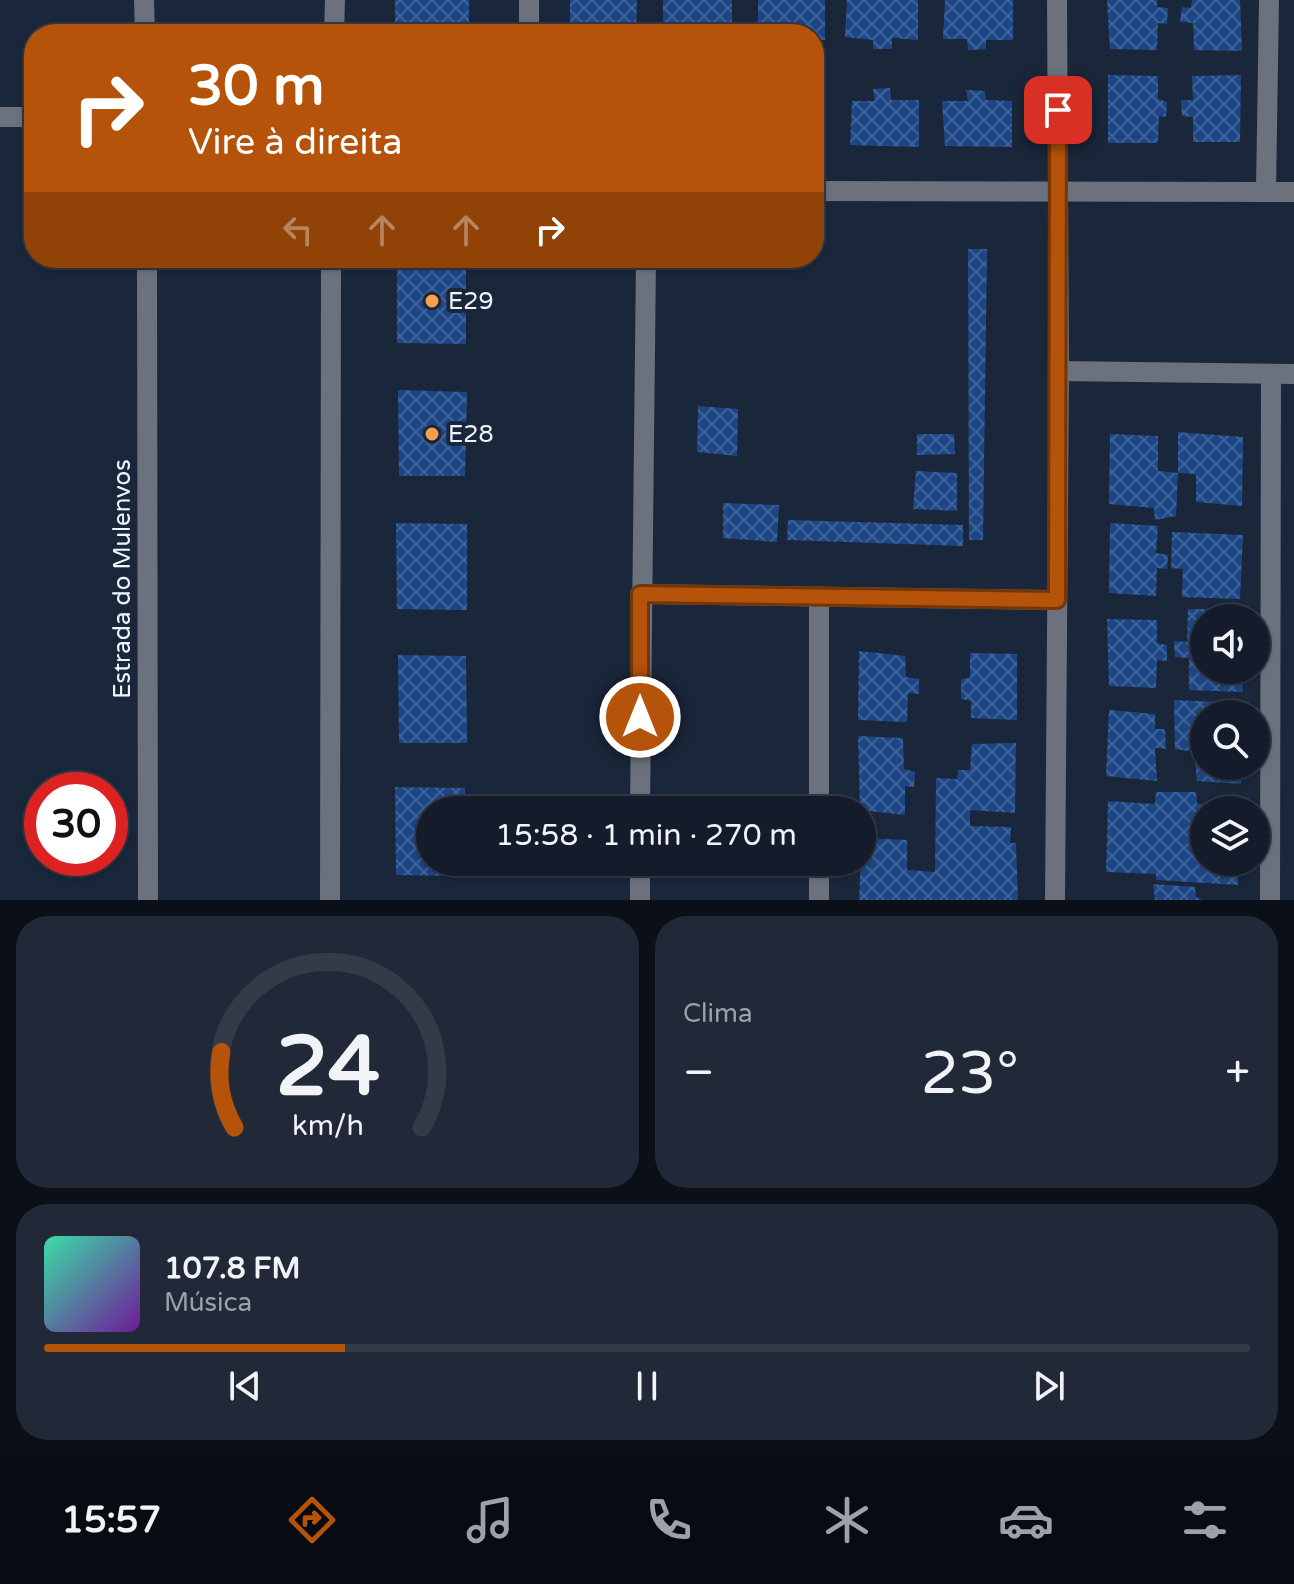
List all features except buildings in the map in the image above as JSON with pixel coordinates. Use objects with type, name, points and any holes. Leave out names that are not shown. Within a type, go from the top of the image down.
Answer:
[{"type":"street","points":[[144,0],[145,24]]},
{"type":"street","points":[[334,24],[335,0]]},
{"type":"street","points":[[529,0],[529,24]]},
{"type":"street","points":[[1055,900],[1059,371],[1057,0]]},
{"type":"street","points":[[1266,191],[1269,0]]},
{"type":"street","points":[[0,117],[24,117]]},
{"type":"street","points":[[824,191],[1294,192]]},
{"type":"street","name":"Estrada do Mulenvos","points":[[147,268],[148,900]]},
{"type":"street","points":[[330,900],[331,268]]},
{"type":"street","points":[[640,796],[646,268]]},
{"type":"street","points":[[1059,371],[1294,374]]},
{"type":"street","points":[[1270,900],[1271,374]]},
{"type":"street","points":[[640,594],[1057,600]]},
{"type":"street","points":[[819,597],[819,796]]},
{"type":"street","points":[[640,876],[640,900]]},
{"type":"street","points":[[819,876],[819,900]]},
{"type":"place","name":"E29","points":[[432,301]]},
{"type":"place","name":"E28","points":[[432,434]]},
{"type":"route","points":[[640,717],[640,594],[1057,600],[1058,110]]}]
